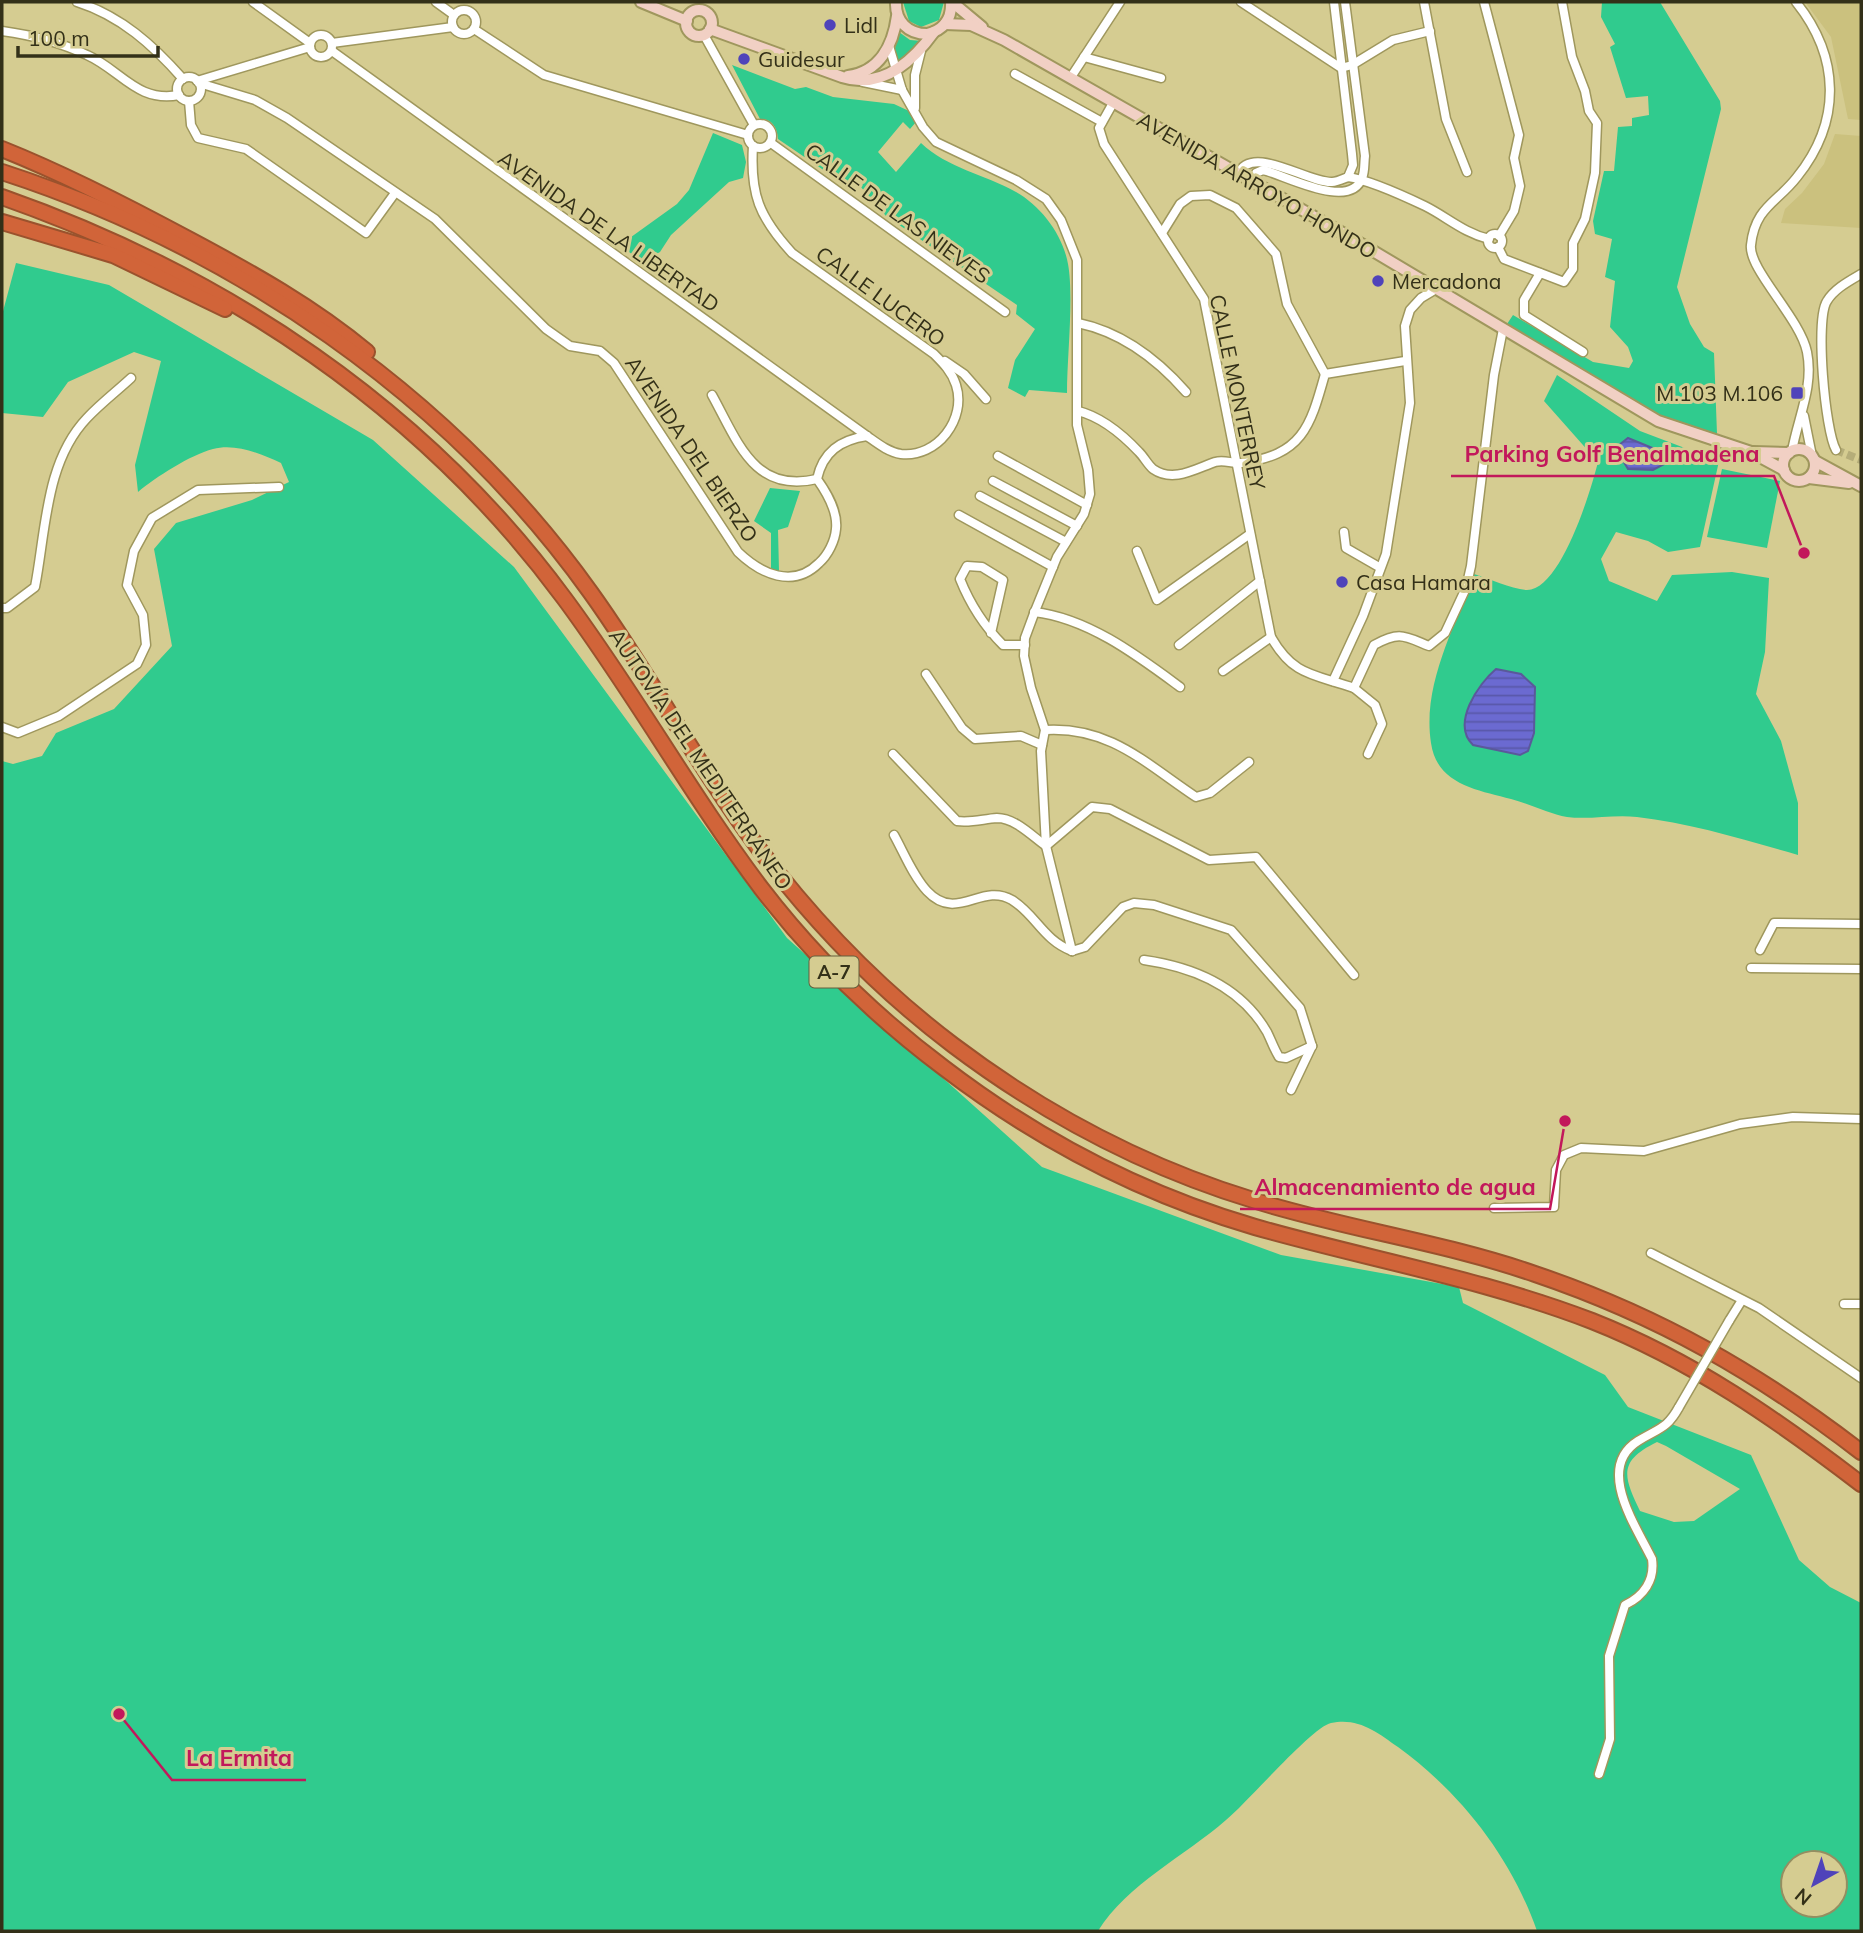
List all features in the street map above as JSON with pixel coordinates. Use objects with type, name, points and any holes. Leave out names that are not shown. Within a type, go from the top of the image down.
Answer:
[{"type":"highway","points":[[2,149],[119,201],[285,294],[395,376],[450,433]]},
{"type":"highway","name":"AUTOVÍA DEL MEDITERRÁNEO","points":[[2,172],[119,216],[228,272],[366,363],[450,433],[548,537],[588,589],[648,674],[720,792],[785,883],[840,945],[897,1000],[954,1046],[1047,1108],[1152,1162],[1253,1200],[1402,1236],[1528,1271],[1674,1331],[1733,1362],[1797,1402],[1861,1452]]},
{"type":"highway","name":"AUTOVÍA DEL MEDITERRÁNEO","points":[[2,197],[58,217],[197,281],[301,346],[409,427],[450,465],[525,547],[615,668],[722,834],[805,941],[895,1030],[944,1069],[1036,1133],[1127,1179],[1249,1225],[1551,1306],[1666,1353],[1776,1418],[1861,1484]]},
{"type":"highway","points":[[2,222],[113,256],[171,281],[213,302],[360,389]]},
{"type":"main road","points":[[641,2],[687,21],[693,34],[707,32],[860,80],[895,71],[921,51],[934,32],[945,24],[951,2]]},
{"type":"main road","name":"AVENIDA ARROYO HONDO","points":[[951,2],[987,31]]},
{"type":"main road","points":[[895,7],[912,32],[934,32]]},
{"type":"main road","points":[[833,72],[849,76],[864,72],[876,64],[889,46],[895,7]]},
{"type":"main road","points":[[687,21],[692,13],[702,11],[711,18],[707,32]]},
{"type":"main road","name":"AVENIDA ARROYO HONDO","points":[[945,24],[971,25],[987,31],[1071,77],[1658,421],[1751,452],[1784,470]]},
{"type":"main road","points":[[1799,449],[1860,486],[1809,478],[1796,481],[1784,470],[1784,458],[1799,449]]},
{"type":"main road","name":"AVENIDA ARROYO HONDO","points":[[1751,452],[1790,452]]},
{"type":"main road","points":[[1809,478],[1815,470],[1814,458]]},
{"type":"street","points":[[78,2],[99,9],[126,25],[150,44],[183,79]]},
{"type":"street","points":[[253,2],[310,45],[313,54],[319,58],[332,47],[453,27],[464,34],[474,29]]},
{"type":"street","points":[[436,2],[454,16]]},
{"type":"street","points":[[1071,77],[1120,2]]},
{"type":"street","points":[[1241,2],[1341,68],[1352,65],[1392,40],[1430,31]]},
{"type":"street","points":[[1334,2],[1353,154],[1353,165],[1348,177]]},
{"type":"street","points":[[1346,2],[1365,156],[1362,179],[1354,189]]},
{"type":"street","points":[[1424,2],[1446,119],[1467,172]]},
{"type":"street","points":[[1483,2],[1519,144],[1514,158],[1520,186],[1514,211],[1499,236]]},
{"type":"street","points":[[1498,247],[1504,259],[1564,282],[1573,269],[1573,243],[1585,219],[1595,173],[1597,123],[1589,111],[1586,91],[1572,57],[1562,2]]},
{"type":"street","points":[[1790,452],[1804,413],[1808,386],[1807,352],[1783,301],[1762,278],[1750,248],[1755,222],[1772,199],[1796,179],[1814,152],[1829,114],[1829,81],[1824,46],[1796,2]]},
{"type":"street","points":[[453,27],[454,16],[461,11],[469,11],[475,19],[474,29]]},
{"type":"street","points":[[474,29],[544,75],[748,135],[753,146],[763,148],[771,143],[773,135],[769,127],[761,123],[754,125],[748,135]]},
{"type":"street","points":[[2,31],[31,35],[88,55],[144,93],[164,98],[179,95],[189,101]]},
{"type":"street","points":[[707,32],[754,125]]},
{"type":"street","points":[[179,95],[177,87],[183,79],[190,78],[198,82],[310,45],[322,34],[332,47]]},
{"type":"street","points":[[889,46],[902,90],[923,127],[936,142],[1016,180],[1046,199],[1061,220],[1077,260],[1077,425],[1088,470],[1087,505],[1053,567],[1034,612],[1025,645],[1031,688],[1045,730],[1042,745],[1046,846],[1072,951]]},
{"type":"street","name":"AVENIDA DE LA LIBERTAD","points":[[332,47],[867,436]]},
{"type":"street","points":[[915,111],[915,75],[921,51]]},
{"type":"street","points":[[1084,57],[1161,78]]},
{"type":"street","points":[[1015,74],[1102,122],[1112,103]]},
{"type":"street","points":[[860,80],[902,90]]},
{"type":"street","points":[[189,101],[200,96],[198,82]]},
{"type":"street","name":"AVENIDA DEL BIERZO","points":[[198,82],[255,100],[287,118],[435,219],[547,329],[570,346],[600,352],[614,363],[738,552],[753,566],[787,578],[801,577],[824,558],[836,529],[828,496],[817,479]]},
{"type":"street","points":[[189,101],[191,125],[198,138],[246,149],[366,233],[395,192]]},
{"type":"street","name":"CALLE MONTERREY","points":[[1102,122],[1099,128],[1104,144],[1204,299],[1271,637],[1283,657],[1298,671],[1354,688]]},
{"type":"street","name":"CALLE DE LAS NIEVES","points":[[771,143],[1004,312]]},
{"type":"street","name":"CALLE LUCERO","points":[[753,146],[752,186],[781,241],[792,253],[934,354],[951,374],[958,398],[954,422],[947,433],[928,450],[900,454],[867,436]]},
{"type":"street","points":[[1238,174],[1241,166],[1251,162],[1274,165],[1333,183],[1348,177],[1362,179],[1426,207],[1472,235],[1489,239]]},
{"type":"street","points":[[1252,182],[1256,173],[1263,170],[1320,190],[1338,192],[1378,188]]},
{"type":"street","points":[[1077,411],[1089,414],[1120,433],[1154,469],[1170,475],[1184,475],[1223,460],[1237,464],[1279,455],[1298,438],[1314,412],[1325,374],[1287,304],[1276,254],[1236,208],[1210,195],[1191,197],[1180,204],[1162,233]]},
{"type":"street","points":[[1489,239],[1493,234],[1499,236],[1502,242],[1498,247]]},
{"type":"street","points":[[1489,239],[1491,246],[1498,247]]},
{"type":"street","points":[[1540,273],[1524,300],[1524,315],[1583,352]]},
{"type":"street","points":[[1836,450],[1830,440],[1826,409],[1820,322],[1828,298],[1861,274]]},
{"type":"street","points":[[1333,681],[1363,616],[1386,554],[1410,403],[1405,360],[1405,326],[1410,310],[1421,298],[1436,289]]},
{"type":"street","points":[[1078,323],[1101,328],[1126,341],[1166,369],[1186,392]]},
{"type":"street","points":[[1368,754],[1382,724],[1375,705],[1354,688],[1374,645],[1395,635],[1409,636],[1429,646],[1437,642],[1465,588],[1473,558],[1494,375],[1503,329]]},
{"type":"street","points":[[1807,352],[1823,351]]},
{"type":"street","points":[[934,354],[964,374],[986,399]]},
{"type":"street","points":[[1325,374],[1405,360]]},
{"type":"street","points":[[2,608],[7,608],[35,587],[53,477],[66,447],[86,419],[131,378]]},
{"type":"street","points":[[712,395],[750,459],[766,477],[797,484],[817,479],[824,458],[832,450],[852,438],[867,436]]},
{"type":"street","points":[[1804,413],[1814,458]]},
{"type":"street","points":[[998,456],[1087,505]]},
{"type":"street","points":[[993,481],[1077,526]]},
{"type":"street","points":[[2,727],[18,733],[59,716],[137,664],[146,645],[143,615],[127,584],[134,551],[152,518],[198,490],[279,487]]},
{"type":"street","points":[[981,496],[1066,542]]},
{"type":"street","points":[[959,515],[1053,567]]},
{"type":"street","points":[[1344,532],[1346,548],[1379,567]]},
{"type":"street","points":[[1137,551],[1157,600],[1250,534]]},
{"type":"street","points":[[991,633],[1003,580],[982,567],[967,566],[960,579],[968,600],[991,633],[1003,645],[1025,645]]},
{"type":"street","points":[[1179,645],[1260,581]]},
{"type":"street","points":[[1034,612],[1053,614],[1077,623],[1138,658],[1180,687]]},
{"type":"street","points":[[1223,671],[1271,637]]},
{"type":"street","points":[[926,674],[962,728],[975,739],[1021,736],[1042,745]]},
{"type":"street","points":[[1045,730],[1083,730],[1106,737],[1196,797],[1210,793],[1250,762]]},
{"type":"street","points":[[893,754],[957,821],[971,823],[1000,818],[1020,826],[1046,846]]},
{"type":"street","points":[[1046,846],[1092,807],[1110,809],[1131,818],[1176,845],[1209,860],[1256,857],[1354,975]]},
{"type":"street","points":[[894,835],[926,890],[940,901],[955,906],[988,895],[1002,896],[1013,901],[1055,944],[1072,951],[1085,947],[1123,907],[1134,903],[1154,905],[1231,930],[1300,1008],[1312,1046],[1291,1090]]},
{"type":"street","points":[[1760,950],[1774,923],[1861,924]]},
{"type":"street","points":[[1144,960],[1175,965],[1226,988],[1245,1003],[1267,1033],[1279,1057],[1286,1058],[1312,1046]]},
{"type":"street","points":[[1751,968],[1861,969]]},
{"type":"street","points":[[1494,1208],[1554,1207],[1556,1170],[1564,1155],[1581,1148],[1644,1151],[1740,1124],[1793,1117],[1861,1119]]},
{"type":"street","points":[[1651,1253],[1798,1332],[1861,1378]]},
{"type":"street","points":[[1599,1774],[1610,1739],[1608,1687],[1613,1641],[1625,1605],[1643,1592],[1653,1570],[1652,1559],[1619,1486],[1619,1467],[1627,1450],[1666,1427],[1742,1300]]},
{"type":"street","points":[[1844,1304],[1861,1304]]},
{"type":"shaded area","points":[[1805,2],[1861,2],[1861,120],[1848,119],[1831,37]]},
{"type":"shaded area","points":[[1835,134],[1861,136],[1861,228],[1781,223],[1785,209],[1802,193],[1824,164]]},
{"type":"shaded area","points":[[1628,438],[1667,454],[1668,462],[1653,470],[1628,469],[1618,452],[1619,445]]},
{"type":"shaded area","points":[[1496,669],[1521,674],[1535,687],[1534,733],[1528,751],[1520,755],[1473,745],[1467,736],[1465,726],[1470,705],[1482,684]]},
{"type":"green space","points":[[903,2],[944,2],[939,20],[921,27],[909,21]]},
{"type":"green space","points":[[1602,2],[1660,2],[1720,101],[1721,109],[1677,287],[1690,324],[1704,347],[1714,353],[1717,434],[1659,415],[1507,324],[1513,315],[1593,362],[1629,368],[1633,361],[1628,347],[1610,327],[1615,281],[1605,277],[1612,239],[1595,234],[1593,221],[1604,171],[1614,171],[1618,127],[1632,126],[1632,118],[1649,115],[1648,96],[1626,98],[1610,47],[1615,44],[1601,17]]},
{"type":"green space","points":[[899,32],[910,40],[923,41],[898,64],[894,52]]},
{"type":"green space","points":[[732,65],[795,89],[806,87],[833,97],[894,104],[909,111],[916,122],[910,129],[903,122],[878,152],[896,172],[921,143],[942,159],[1016,192],[1034,205],[1056,232],[1068,264],[1070,310],[1067,393],[1029,390],[1025,397],[1008,388],[1015,360],[1035,329],[1016,314],[1017,305],[886,216],[860,186],[847,186],[778,139],[773,125],[760,119]]},
{"type":"green space","points":[[713,133],[742,145],[746,162],[743,178],[729,182],[671,235],[660,252],[642,262],[620,245],[677,204],[689,190]]},
{"type":"green space","points":[[16,263],[109,285],[373,440],[514,567],[787,938],[1042,1167],[1281,1255],[1459,1287],[1463,1303],[1605,1375],[1628,1407],[1751,1455],[1799,1560],[1830,1587],[1861,1603],[1861,1931],[1537,1931],[1513,1877],[1498,1852],[1463,1806],[1421,1765],[1398,1747],[1367,1727],[1341,1722],[1331,1723],[1310,1737],[1226,1820],[1124,1899],[1098,1931],[2,1931],[2,761],[13,764],[42,756],[56,733],[114,709],[172,646],[154,549],[176,523],[252,500],[289,482],[281,463],[248,450],[231,447],[213,449],[184,461],[138,492],[135,465],[161,361],[134,352],[68,382],[43,417],[2,413],[2,315]],"holes":[[[1657,1442],[1740,1489],[1694,1521],[1674,1522],[1640,1511],[1628,1479],[1630,1463],[1644,1449]]]},
{"type":"green space","points":[[1557,375],[1640,431],[1719,461],[1700,547],[1668,552],[1648,541],[1616,532],[1601,559],[1609,581],[1657,601],[1672,575],[1732,572],[1769,578],[1765,652],[1756,694],[1781,741],[1798,803],[1798,855],[1677,823],[1628,816],[1560,816],[1461,783],[1441,768],[1435,757],[1429,721],[1431,699],[1442,657],[1474,574],[1521,589],[1540,586],[1563,557],[1589,494],[1598,462],[1544,401]]},
{"type":"green space","points":[[1722,469],[1780,481],[1767,548],[1707,537]]},
{"type":"green space","points":[[770,488],[800,491],[788,527],[778,530],[779,571],[771,570],[771,533],[754,521]]},
{"type":"tunnel","points":[[1836,450],[1861,460]]},
{"type":"place","name":"Lidl","points":[[830,25]]},
{"type":"place","name":"Guidesur","points":[[744,59]]},
{"type":"place","name":"Mercadona","points":[[1378,281]]},
{"type":"place","name":"M.103 M.106","points":[[1797,393]]},
{"type":"place","name":"Parking Golf Benalmadena","points":[[1804,553]]},
{"type":"place","name":"Casa Hamara","points":[[1342,582]]},
{"type":"place","name":"Almacenamiento de agua","points":[[1565,1121]]},
{"type":"place","name":"La Ermita","points":[[119,1714]]}]
